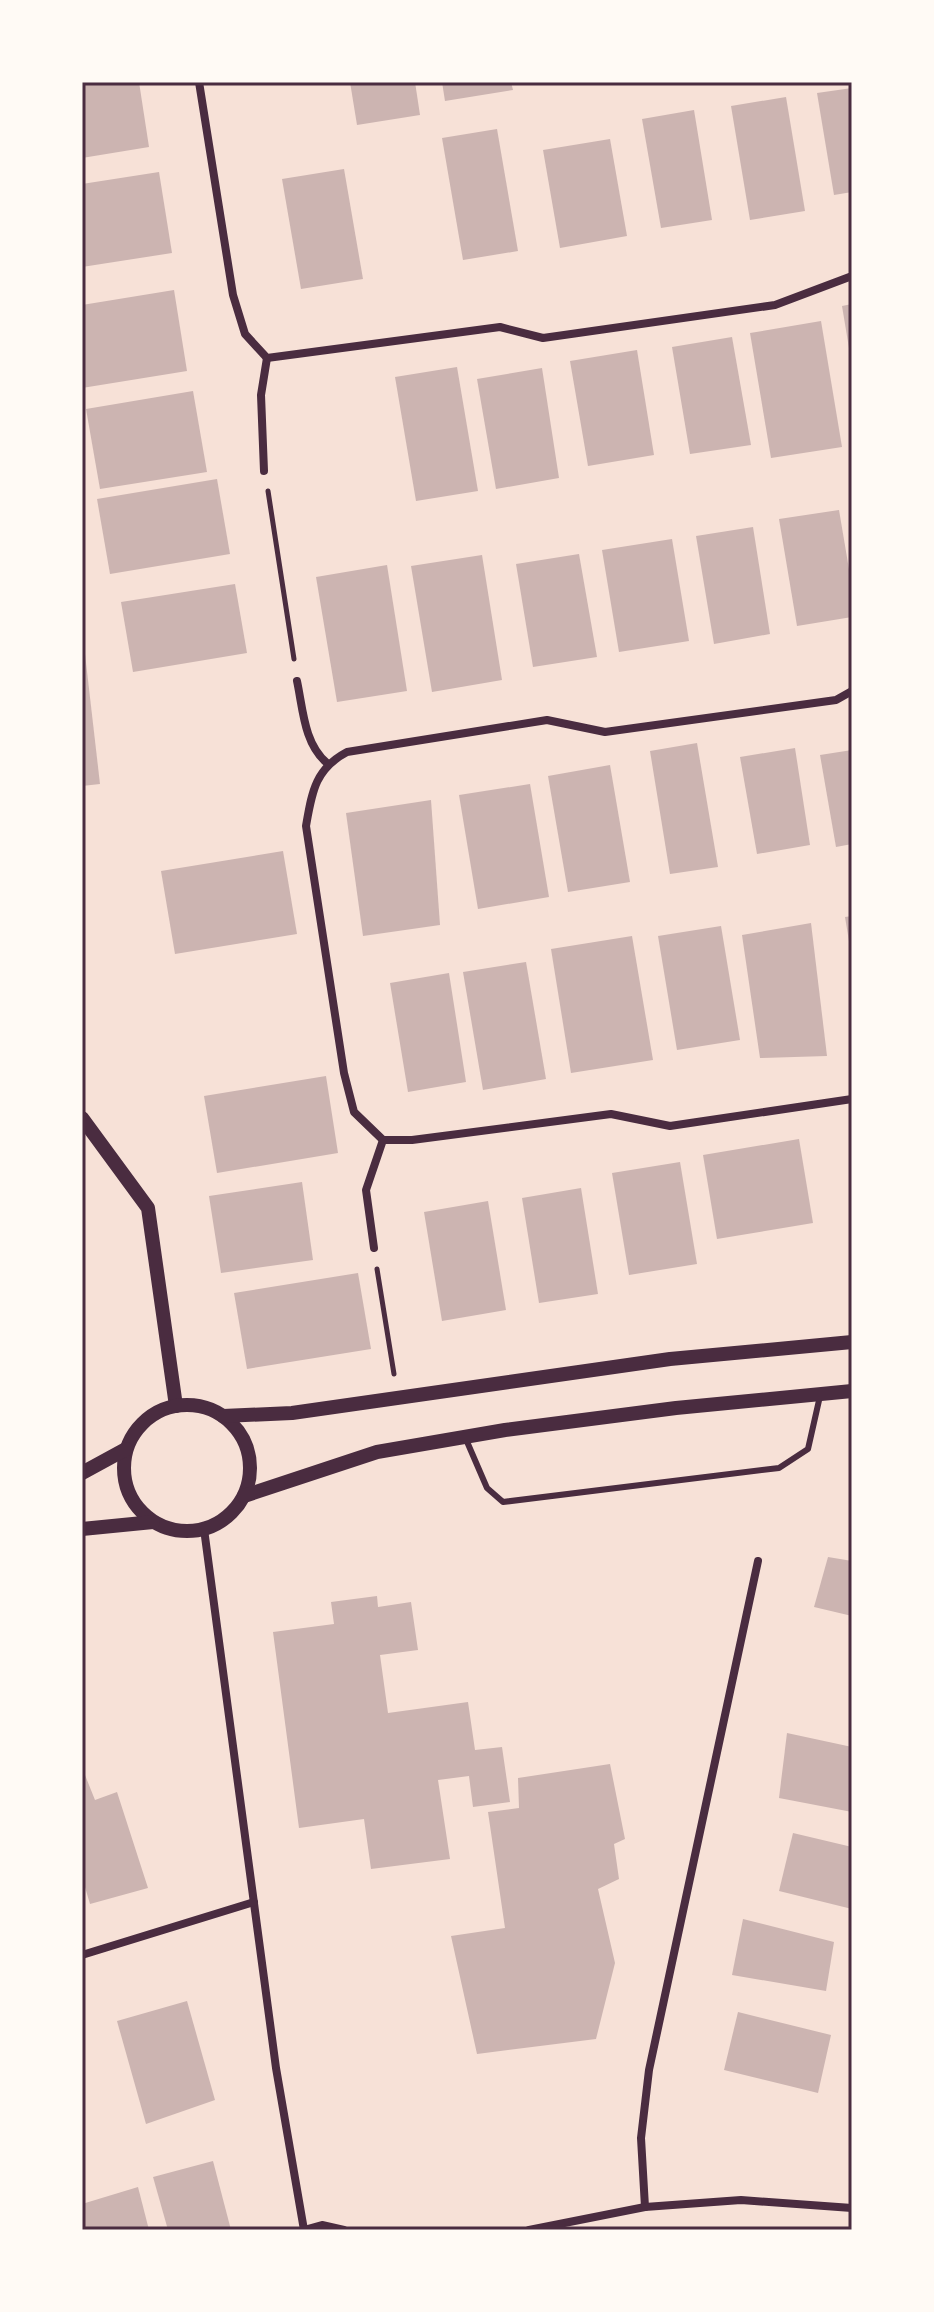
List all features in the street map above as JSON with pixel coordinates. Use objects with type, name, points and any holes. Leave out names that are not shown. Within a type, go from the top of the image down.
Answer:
[{"type":"street","points":[[199,82],[233,295],[245,334],[267,358]]},
{"type":"street","points":[[267,358],[500,327],[543,338],[760,308],[852,276]]},
{"type":"street","points":[[264,471],[261,395],[267,358]]},
{"type":"street","points":[[297,681],[315,754],[327,763]]},
{"type":"street","points":[[852,691],[836,700],[605,732],[547,720],[381,744],[347,752],[327,763],[312,794],[306,826],[354,1112],[383,1140],[412,1140],[611,1114],[670,1126],[852,1099]]},
{"type":"street","points":[[82,1118],[148,1208],[176,1406]]},
{"type":"street","points":[[374,1248],[366,1190],[383,1140]]},
{"type":"street","points":[[223,1416],[292,1413],[670,1359],[852,1342]]},
{"type":"street","points":[[244,1496],[377,1452],[676,1408],[852,1391]]},
{"type":"street","points":[[82,1529],[153,1522],[178,1530],[204,1529],[234,1511],[244,1496],[249,1460],[244,1441],[223,1416],[208,1409],[176,1406],[145,1420],[126,1449],[123,1466],[129,1496],[153,1522]]},
{"type":"street","points":[[82,1473],[126,1449]]},
{"type":"street","points":[[204,1529],[276,2068],[304,2230],[322,2225],[344,2230]]},
{"type":"street","points":[[645,2207],[641,2138],[649,2070],[758,1561]]},
{"type":"street","points":[[82,1955],[254,1902]]},
{"type":"street","points":[[529,2230],[645,2207],[741,2200],[852,2208]]},
{"type":"lane","points":[[465,1437],[487,1488],[503,1502],[764,1470],[792,1462],[808,1449],[821,1393]]},
{"type":"path","points":[[264,471],[297,681]]},
{"type":"path","points":[[374,1248],[398,1398]]},
{"type":"building","points":[[82,82],[139,82],[149,147],[82,158]]},
{"type":"building","points":[[350,82],[415,82],[420,115],[357,125]]},
{"type":"building","points":[[442,82],[511,82],[513,90],[445,101]]},
{"type":"building","points":[[852,88],[852,192],[834,195],[817,93]]},
{"type":"building","points":[[786,97],[805,211],[750,220],[731,106]]},
{"type":"building","points":[[694,110],[712,220],[661,228],[642,119]]},
{"type":"building","points":[[497,129],[518,251],[463,260],[442,138]]},
{"type":"building","points":[[610,139],[627,236],[560,248],[543,150]]},
{"type":"building","points":[[344,169],[363,279],[301,289],[282,179]]},
{"type":"building","points":[[159,172],[172,253],[82,267],[82,184]]},
{"type":"building","points":[[174,290],[187,371],[82,388],[82,305]]},
{"type":"building","points":[[852,304],[852,353],[850,354],[842,306]]},
{"type":"building","points":[[821,321],[842,447],[771,458],[750,333]]},
{"type":"building","points":[[732,337],[751,445],[690,454],[672,347]]},
{"type":"building","points":[[637,350],[654,455],[588,466],[570,361]]},
{"type":"building","points":[[457,367],[478,491],[416,501],[395,377]]},
{"type":"building","points":[[542,368],[559,478],[496,489],[477,379]]},
{"type":"building","points":[[193,391],[207,472],[100,489],[86,409]]},
{"type":"building","points":[[217,479],[230,554],[110,574],[97,499]]},
{"type":"building","points":[[839,510],[852,587],[852,617],[797,626],[779,519]]},
{"type":"building","points":[[753,527],[770,634],[714,644],[696,536]]},
{"type":"building","points":[[672,539],[689,641],[619,652],[602,550]]},
{"type":"building","points":[[579,554],[597,657],[533,667],[516,564]]},
{"type":"building","points":[[482,555],[502,680],[432,692],[411,566]]},
{"type":"building","points":[[387,565],[407,691],[337,702],[316,577]]},
{"type":"building","points":[[235,584],[247,653],[133,672],[121,602]]},
{"type":"building","points":[[82,654],[85,654],[100,784],[82,786]]},
{"type":"building","points":[[697,743],[718,867],[670,874],[650,751]]},
{"type":"building","points":[[795,748],[810,845],[757,854],[740,757]]},
{"type":"building","points":[[852,750],[852,844],[836,847],[820,755]]},
{"type":"building","points":[[610,765],[630,882],[568,892],[548,776]]},
{"type":"building","points":[[530,784],[549,897],[478,909],[459,795]]},
{"type":"building","points":[[431,800],[440,925],[363,936],[346,813]]},
{"type":"building","points":[[283,851],[297,934],[175,954],[161,871]]},
{"type":"building","points":[[852,916],[852,947],[850,947],[845,917]]},
{"type":"building","points":[[811,923],[827,1056],[760,1058],[742,935]]},
{"type":"building","points":[[721,926],[740,1040],[677,1050],[658,936]]},
{"type":"building","points":[[632,936],[653,1060],[571,1073],[551,949]]},
{"type":"building","points":[[526,962],[546,1079],[483,1090],[463,972]]},
{"type":"building","points":[[449,973],[466,1082],[408,1092],[390,983]]},
{"type":"building","points":[[326,1076],[338,1153],[217,1173],[204,1096]]},
{"type":"building","points":[[799,1139],[813,1223],[717,1239],[703,1155]]},
{"type":"building","points":[[680,1162],[697,1264],[629,1275],[612,1173]]},
{"type":"building","points":[[302,1182],[313,1260],[221,1273],[209,1196]]},
{"type":"building","points":[[581,1188],[598,1294],[539,1303],[522,1198]]},
{"type":"building","points":[[488,1201],[506,1310],[442,1321],[424,1212]]},
{"type":"building","points":[[358,1273],[371,1349],[247,1369],[234,1293]]},
{"type":"building","points":[[828,1557],[852,1561],[852,1616],[814,1607]]},
{"type":"building","points":[[377,1596],[378,1607],[411,1602],[418,1650],[380,1655],[388,1713],[468,1702],[475,1750],[502,1747],[510,1802],[473,1807],[469,1776],[438,1780],[450,1859],[371,1869],[364,1819],[299,1828],[273,1632],[334,1624],[331,1602]]},
{"type":"building","points":[[787,1733],[852,1747],[852,1812],[779,1798]]},
{"type":"building","points":[[610,1764],[625,1839],[614,1844],[619,1879],[598,1889],[615,1963],[596,2039],[477,2054],[451,1936],[505,1928],[488,1812],[519,1808],[518,1778]]},
{"type":"building","points":[[85,1775],[95,1800],[117,1792],[148,1888],[90,1904],[82,1877],[82,1776]]},
{"type":"building","points":[[793,1833],[852,1847],[852,1909],[779,1891]]},
{"type":"building","points":[[743,1919],[834,1942],[826,1991],[732,1975]]},
{"type":"building","points":[[187,2001],[215,2100],[146,2124],[117,2021]]},
{"type":"building","points":[[738,2012],[831,2035],[818,2093],[724,2070]]},
{"type":"building","points":[[213,2161],[231,2230],[168,2230],[153,2177]]},
{"type":"building","points":[[138,2187],[149,2230],[82,2230],[82,2204]]}]
